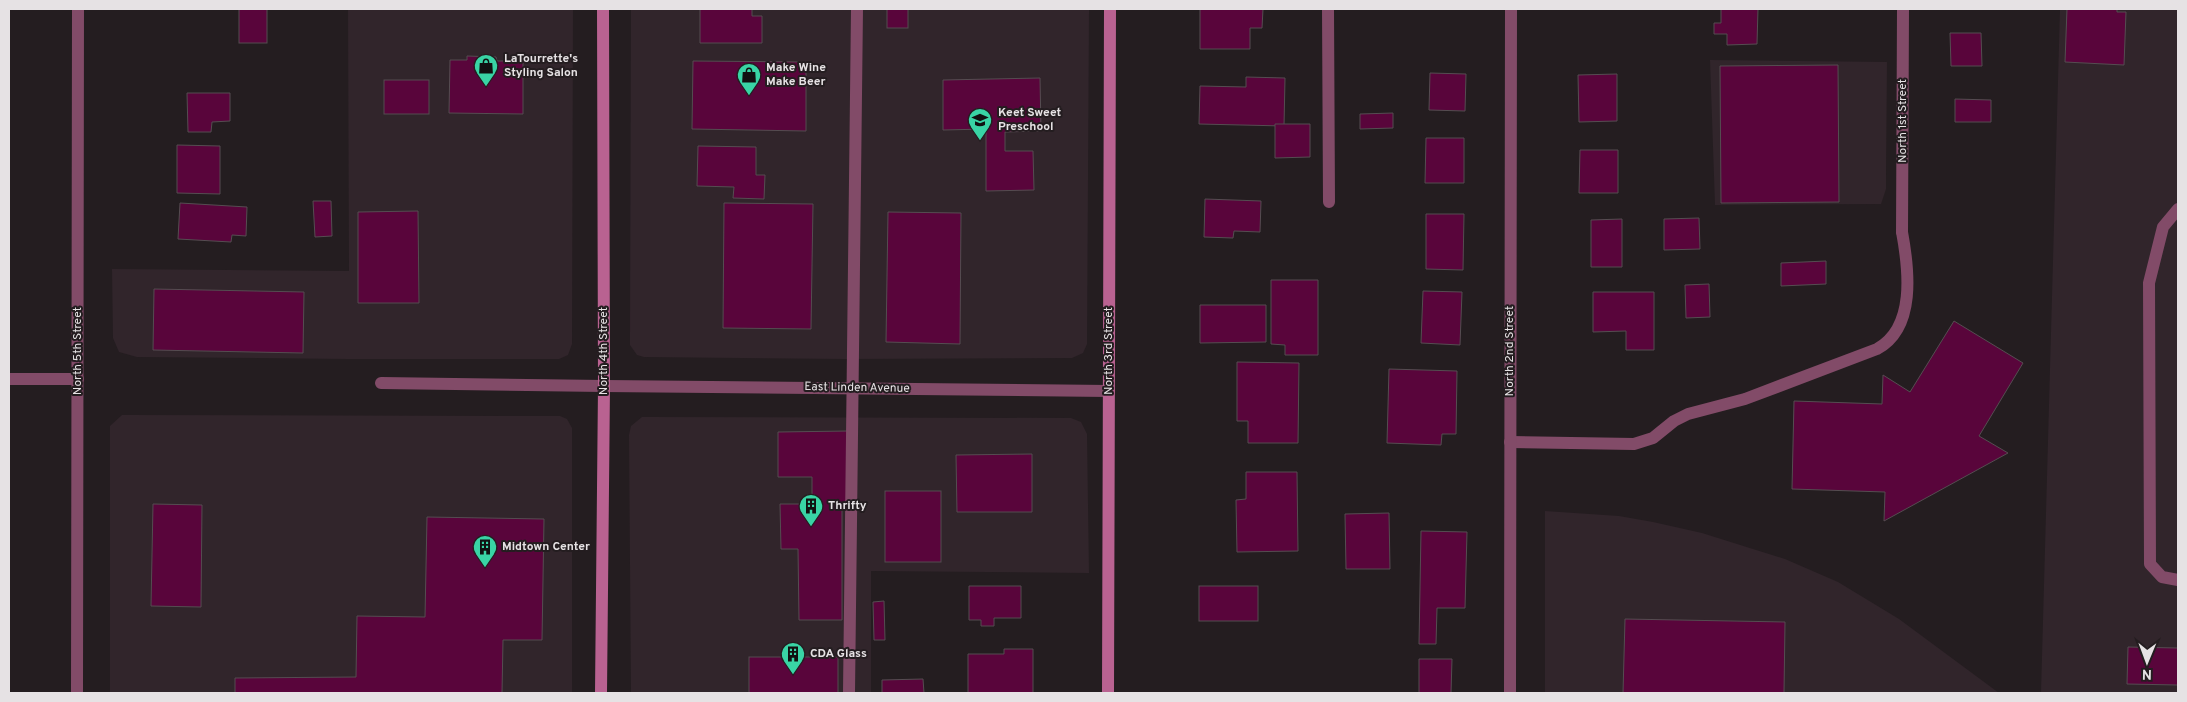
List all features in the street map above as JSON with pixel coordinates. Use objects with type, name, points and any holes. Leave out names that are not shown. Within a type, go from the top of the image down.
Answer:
[{"type":"main road","name":"North 4th Street","points":[[601,693],[604,386],[603,9]]},
{"type":"main road","name":"North 3rd Street","points":[[1108,693],[1110,9]]},
{"type":"street","name":"North 5th Street","points":[[77,693],[78,9]]},
{"type":"street","points":[[849,693],[857,9]]},
{"type":"street","points":[[1328,9],[1329,202]]},
{"type":"street","name":"North 2nd Street","points":[[1510,693],[1511,9]]},
{"type":"street","name":"North 1st Street","points":[[1510,442],[1634,444],[1653,438],[1674,421],[1688,414],[1744,399],[1805,378],[1884,345],[1896,334],[1902,320],[1908,281],[1902,232],[1903,9]]},
{"type":"street","points":[[2178,209],[2163,227],[2149,283],[2150,564],[2162,577],[2178,580]]},
{"type":"street","points":[[9,378],[78,379]]},
{"type":"street","name":"East Linden Avenue","points":[[381,383],[1109,391]]},
{"type":"shaded area","points":[[348,9],[573,9],[572,344],[568,355],[559,359],[349,359],[137,357],[119,352],[113,338],[112,269],[349,271]]},
{"type":"shaded area","points":[[631,9],[1089,9],[1087,344],[1083,353],[1072,358],[845,359],[644,357],[637,355],[630,345]]},
{"type":"shaded area","points":[[2060,9],[2178,9],[2178,693],[2041,693]]},
{"type":"shaded area","points":[[1710,60],[1887,62],[1886,189],[1881,204],[1715,205]]},
{"type":"shaded area","points":[[122,415],[560,416],[567,419],[572,428],[572,693],[110,693],[110,426]]},
{"type":"shaded area","points":[[642,417],[1071,418],[1081,422],[1087,434],[1089,573],[871,571],[871,693],[631,693],[629,435],[631,426]]},
{"type":"shaded area","points":[[1545,511],[1619,516],[1653,522],[1702,533],[1785,559],[1838,582],[1899,619],[1999,693],[1545,693]]},
{"type":"building","points":[[239,9],[267,9],[267,43],[239,43]]},
{"type":"building","points":[[700,9],[752,9],[752,16],[762,16],[762,43],[700,43]]},
{"type":"building","points":[[887,9],[908,9],[908,28],[887,28]]},
{"type":"building","points":[[1200,9],[1263,9],[1262,28],[1250,28],[1250,49],[1200,49]]},
{"type":"building","points":[[1721,9],[1758,9],[1757,44],[1727,45],[1727,34],[1714,34],[1714,23],[1721,23]]},
{"type":"building","points":[[2067,9],[2117,9],[2117,12],[2126,12],[2124,65],[2065,62]]},
{"type":"building","points":[[1950,33],[1981,33],[1982,66],[1951,66]]},
{"type":"building","name":"LaTourrette's Styling Salon","points":[[467,56],[496,57],[497,61],[523,61],[523,114],[449,113],[450,60],[467,60]]},
{"type":"building","name":"Make Wine Make Beer","points":[[693,61],[806,62],[806,131],[692,129]]},
{"type":"building","points":[[1838,65],[1839,202],[1721,203],[1720,66]]},
{"type":"building","points":[[1430,73],[1466,74],[1465,111],[1429,110]]},
{"type":"building","points":[[1617,74],[1617,121],[1579,122],[1578,75]]},
{"type":"building","points":[[1246,77],[1285,78],[1284,126],[1199,124],[1200,86],[1246,87]]},
{"type":"building","points":[[1040,78],[1041,131],[1005,132],[1005,151],[1033,151],[1034,190],[986,191],[986,129],[943,130],[943,80]]},
{"type":"building","points":[[384,80],[429,80],[429,114],[384,114]]},
{"type":"building","points":[[187,93],[230,93],[230,121],[212,122],[211,132],[188,132]]},
{"type":"building","points":[[1955,99],[1991,100],[1991,122],[1955,122]]},
{"type":"building","points":[[1393,113],[1393,128],[1360,129],[1360,114]]},
{"type":"building","points":[[1275,124],[1310,124],[1310,157],[1275,158]]},
{"type":"building","points":[[1426,138],[1464,138],[1464,183],[1425,183]]},
{"type":"building","points":[[177,145],[220,146],[220,194],[177,193]]},
{"type":"building","points":[[698,146],[756,147],[756,175],[765,175],[764,199],[733,198],[734,187],[697,186]]},
{"type":"building","points":[[1580,150],[1618,150],[1618,193],[1579,193]]},
{"type":"building","points":[[1205,199],[1261,201],[1260,232],[1234,231],[1233,238],[1204,237]]},
{"type":"building","points":[[313,201],[331,201],[332,236],[315,237]]},
{"type":"building","points":[[180,203],[247,207],[246,236],[232,235],[231,242],[178,239]]},
{"type":"building","points":[[724,203],[813,204],[811,329],[723,328]]},
{"type":"building","points":[[418,211],[419,303],[358,303],[358,212]]},
{"type":"building","points":[[888,212],[961,213],[960,344],[886,342]]},
{"type":"building","points":[[1426,214],[1464,214],[1463,270],[1426,269]]},
{"type":"building","points":[[1699,218],[1700,249],[1664,250],[1664,219]]},
{"type":"building","points":[[1622,219],[1622,267],[1591,267],[1591,220]]},
{"type":"building","points":[[1826,261],[1826,284],[1781,286],[1781,263]]},
{"type":"building","points":[[1271,280],[1318,280],[1318,355],[1285,355],[1285,345],[1271,344]]},
{"type":"building","points":[[1709,284],[1710,317],[1686,318],[1685,285]]},
{"type":"building","points":[[154,289],[304,292],[303,353],[153,350]]},
{"type":"building","points":[[1423,291],[1462,292],[1460,345],[1421,343]]},
{"type":"building","points":[[1593,292],[1654,292],[1654,350],[1626,350],[1626,331],[1593,332]]},
{"type":"building","points":[[1200,305],[1266,305],[1266,342],[1200,343]]},
{"type":"building","points":[[1954,321],[2023,363],[1979,436],[2008,453],[1884,521],[1885,492],[1792,489],[1794,401],[1882,404],[1883,375],[1910,392]]},
{"type":"building","points":[[1237,362],[1299,363],[1298,443],[1248,443],[1248,421],[1237,421]]},
{"type":"building","points":[[1389,369],[1457,371],[1456,434],[1442,434],[1441,445],[1387,443]]},
{"type":"building","name":"Thrifty","points":[[848,431],[849,505],[842,505],[842,620],[799,620],[798,549],[781,549],[780,504],[812,504],[812,477],[778,477],[778,432]]},
{"type":"building","points":[[1032,454],[1032,512],[957,512],[956,455]]},
{"type":"building","points":[[1246,472],[1297,472],[1298,551],[1237,552],[1236,500],[1246,499]]},
{"type":"building","points":[[885,491],[941,491],[941,562],[885,562]]},
{"type":"building","points":[[153,504],[202,505],[201,607],[151,606]]},
{"type":"building","points":[[1389,513],[1390,569],[1346,569],[1345,514]]},
{"type":"building","name":"Midtown Center","points":[[427,517],[544,519],[542,640],[503,640],[502,693],[235,693],[235,678],[356,677],[357,616],[425,617]]},
{"type":"building","points":[[1421,531],[1467,532],[1465,608],[1437,608],[1436,644],[1419,644]]},
{"type":"building","points":[[969,586],[1021,586],[1021,618],[994,618],[994,626],[981,626],[981,620],[969,620]]},
{"type":"building","points":[[1199,586],[1258,586],[1258,621],[1199,621]]},
{"type":"building","points":[[884,601],[885,640],[874,640],[873,602]]},
{"type":"building","points":[[1625,619],[1785,622],[1784,693],[1623,693]]},
{"type":"building","points":[[2128,647],[2178,648],[2178,685],[2127,684]]},
{"type":"building","points":[[1004,649],[1033,649],[1033,693],[968,693],[968,654],[1004,654]]},
{"type":"building","name":"CDA Glass","points":[[749,657],[838,657],[838,693],[749,693]]},
{"type":"building","points":[[1419,659],[1452,659],[1451,693],[1419,693]]},
{"type":"building","points":[[923,679],[924,693],[882,693],[882,680]]},
{"type":"place","name":"LaTourrette's Styling Salon","points":[[486,87]]},
{"type":"place","name":"Make Wine Make Beer","points":[[749,96]]},
{"type":"place","name":"Keet Sweet Preschool","points":[[980,141]]},
{"type":"place","name":"Thrifty","points":[[811,527]]},
{"type":"place","name":"Midtown Center","points":[[485,568]]},
{"type":"place","name":"CDA Glass","points":[[793,675]]}]
